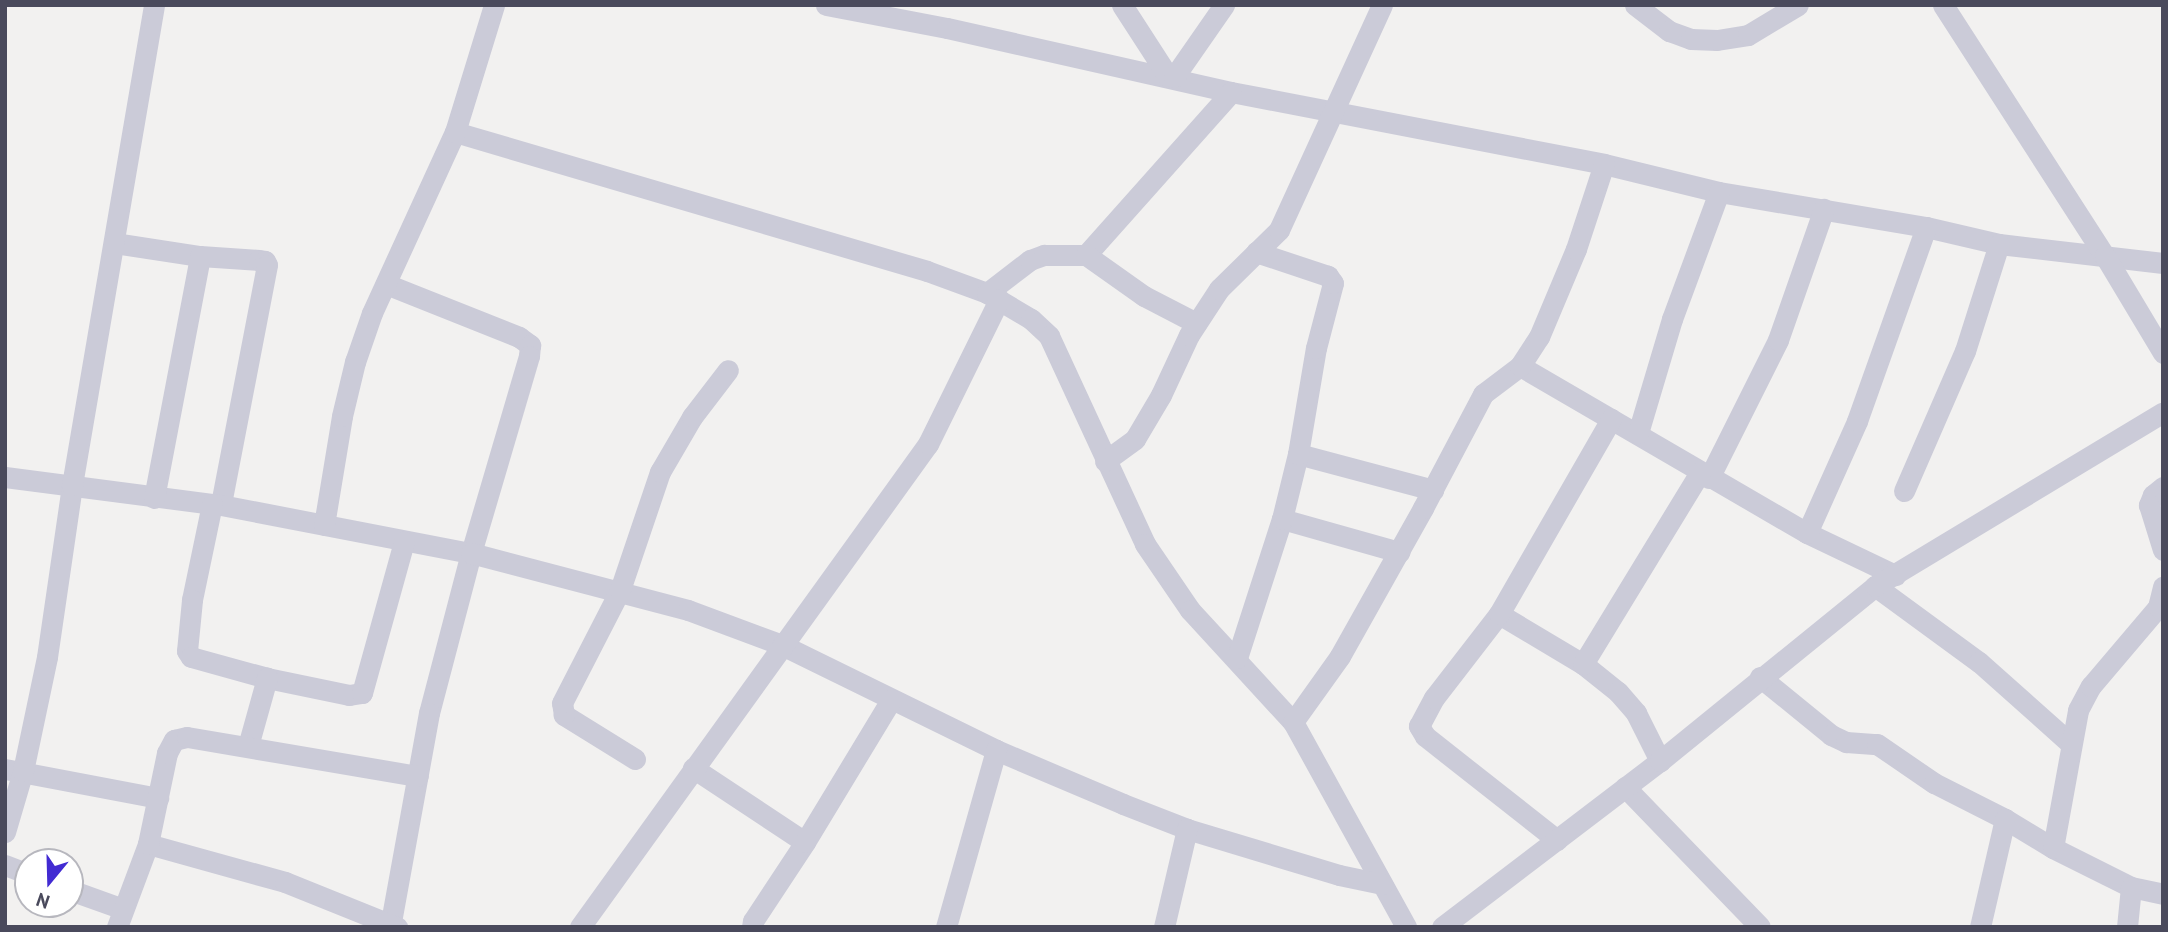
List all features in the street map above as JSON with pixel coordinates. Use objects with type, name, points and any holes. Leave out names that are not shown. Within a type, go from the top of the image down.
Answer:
[{"type":"street","points":[[5,832],[14,770],[47,657],[72,485],[154,5]]},
{"type":"street","points":[[324,525],[342,416],[355,362],[386,284],[455,132],[494,5]]},
{"type":"street","points":[[826,5],[1231,92],[1604,164],[1719,192],[1927,227],[1999,244],[2163,263]]},
{"type":"street","points":[[1122,5],[1171,77]]},
{"type":"street","points":[[1171,77],[1224,5]]},
{"type":"street","points":[[1105,461],[1135,439],[1161,395],[1196,323],[1219,289],[1279,230],[1382,5]]},
{"type":"street","points":[[1635,5],[1668,31],[1691,39],[1717,40],[1748,35],[1798,5]]},
{"type":"street","points":[[1942,5],[2105,256],[2163,353]]},
{"type":"street","points":[[1086,256],[1231,92]]},
{"type":"street","points":[[455,132],[798,230],[927,271],[993,297],[1031,319],[1049,336],[1145,544],[1190,610],[1237,657],[1293,722],[1406,927]]},
{"type":"street","points":[[1293,722],[1340,656],[1433,490],[1483,394],[1520,366],[1551,313],[1604,164]]},
{"type":"street","points":[[1638,433],[1672,319],[1719,192]]},
{"type":"street","points":[[1583,664],[1704,475],[1778,340],[1824,209]]},
{"type":"street","points":[[1807,533],[1857,421],[1927,227]]},
{"type":"street","points":[[114,243],[200,256],[259,260],[265,261],[267,265],[216,505],[192,600],[187,651],[198,660],[267,678],[349,695],[362,693],[404,541]]},
{"type":"street","points":[[1904,491],[1965,351],[1999,244]]},
{"type":"street","points":[[1237,657],[1282,519],[1298,454],[1316,348],[1333,283],[1328,276],[1256,252]]},
{"type":"street","points":[[580,927],[928,444],[993,297],[1030,260],[1044,255],[1086,256],[1144,296],[1196,323]]},
{"type":"street","points":[[154,498],[200,256]]},
{"type":"street","points":[[148,844],[285,882],[392,926],[429,713],[530,345],[519,337],[386,284]]},
{"type":"street","points":[[1520,366],[1807,533],[1895,575]]},
{"type":"street","points":[[635,759],[564,715],[561,710],[620,590],[660,472],[692,417],[728,370]]},
{"type":"street","points":[[1442,927],[1660,761],[1875,586],[2163,412]]},
{"type":"street","points":[[1557,840],[1424,736],[1419,726],[1434,698],[1499,614],[1611,419]]},
{"type":"street","points":[[1298,454],[1433,490]]},
{"type":"street","points":[[5,477],[216,505],[471,553],[688,610],[782,645],[996,750],[1187,829],[1339,875],[1382,884]]},
{"type":"street","points":[[2163,487],[2153,495],[2150,505],[2163,550]]},
{"type":"street","points":[[1282,519],[1399,552]]},
{"type":"street","points":[[1875,586],[1979,663],[2071,744]]},
{"type":"street","points":[[2053,848],[2071,744],[2083,698],[2121,648],[2158,607],[2163,587]]},
{"type":"street","points":[[1499,614],[1583,664],[1618,692],[1636,713],[1660,761]]},
{"type":"street","points":[[1760,677],[1832,735],[1846,742],[1877,744],[1934,783],[2005,819],[2053,848],[2131,887],[2163,894]]},
{"type":"street","points":[[248,746],[267,678]]},
{"type":"street","points":[[752,927],[753,920],[805,842],[891,700]]},
{"type":"street","points":[[84,898],[120,918],[148,844],[167,753],[174,740],[187,737],[248,746],[418,776]]},
{"type":"street","points":[[946,927],[996,750]]},
{"type":"street","points":[[693,768],[805,842]]},
{"type":"street","points":[[14,770],[158,798]]},
{"type":"street","points":[[1625,787],[1760,927]]},
{"type":"street","points":[[1980,927],[2005,819]]},
{"type":"street","points":[[1164,927],[1187,829]]},
{"type":"street","points":[[2127,927],[2131,887]]}]
